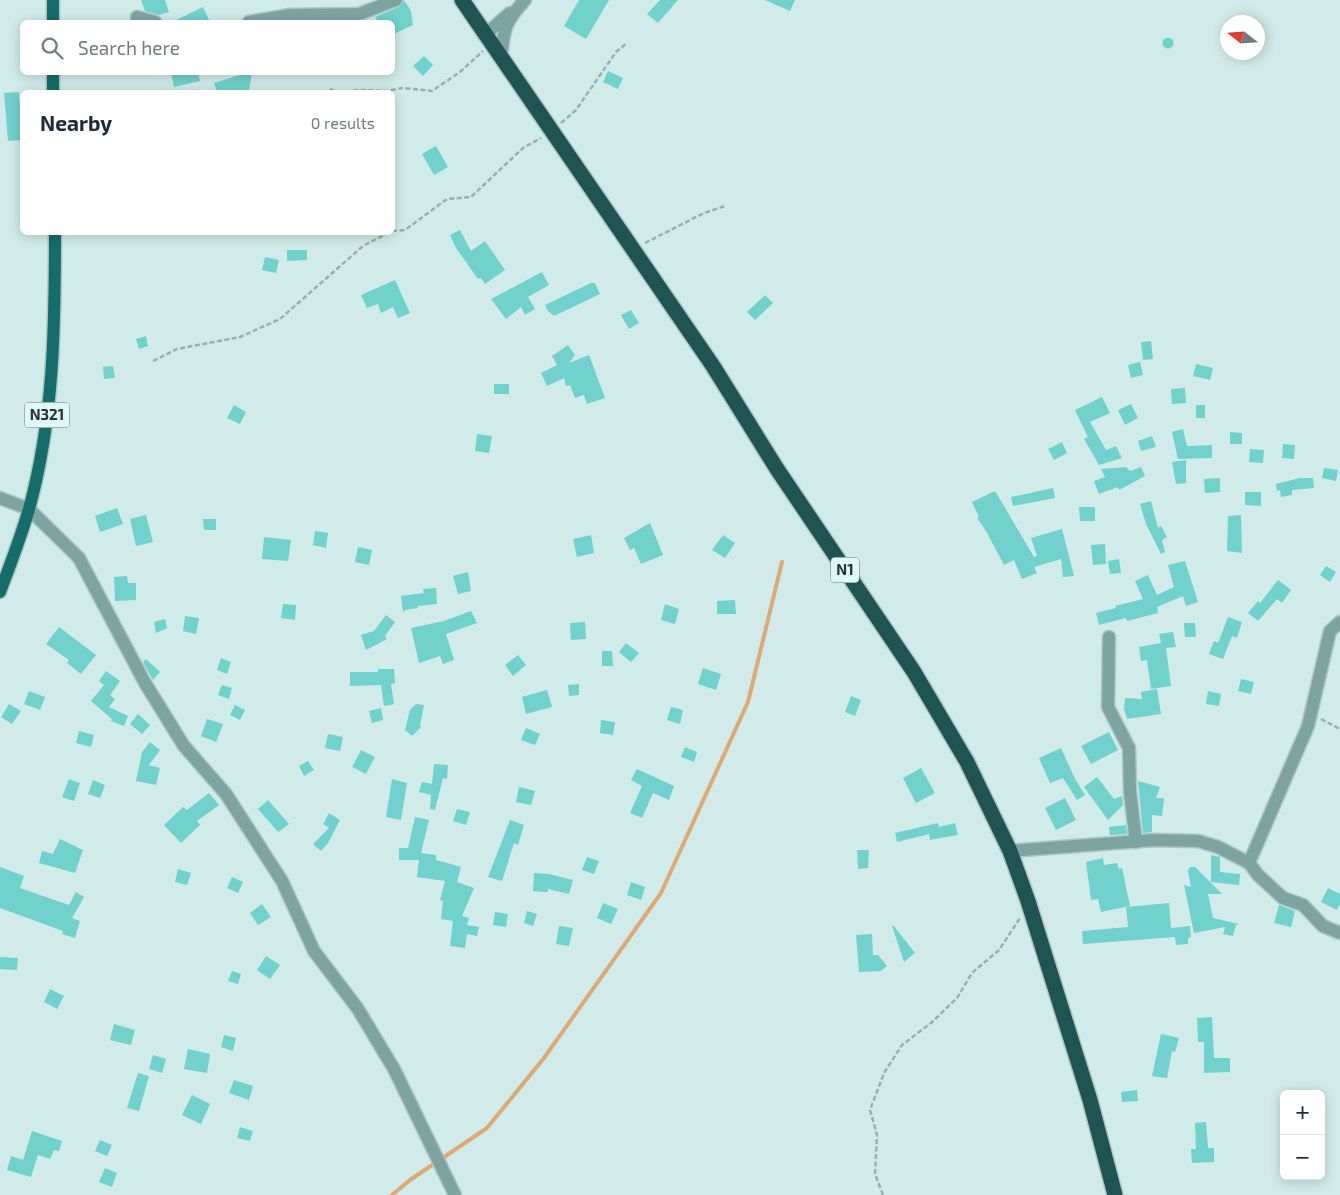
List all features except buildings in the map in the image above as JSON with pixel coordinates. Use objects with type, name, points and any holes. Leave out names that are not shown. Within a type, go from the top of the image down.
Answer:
[{"type":"highway","name":"N1","points":[[462,0],[713,366],[777,469],[914,672],[967,762],[1010,851],[1028,901],[1090,1100],[1115,1195]]},
{"type":"main road","points":[[53,0],[53,20]]},
{"type":"main road","points":[[53,75],[53,90]]},
{"type":"main road","name":"N321","points":[[0,592],[29,509],[44,438],[52,385],[56,333],[55,235]]},
{"type":"street","points":[[259,20],[290,14],[359,14],[396,0]]},
{"type":"street","points":[[489,39],[524,0]]},
{"type":"street","points":[[502,58],[504,31],[509,18],[524,0]]},
{"type":"street","points":[[137,18],[146,20]]},
{"type":"street","points":[[0,498],[29,509],[79,558],[145,684],[184,746],[226,794],[282,882],[314,950],[358,1009],[394,1069],[455,1195]]},
{"type":"street","points":[[1249,863],[1304,736],[1312,710],[1330,631],[1340,622]]},
{"type":"street","points":[[1109,637],[1108,707],[1129,748],[1130,792],[1136,842]]},
{"type":"street","points":[[1010,851],[1136,842],[1198,841],[1218,847],[1249,863],[1283,898],[1303,905],[1323,926],[1340,933]]},
{"type":"path","points":[[392,90],[402,88],[432,91],[460,72],[489,39]]},
{"type":"path","points":[[395,231],[405,230],[446,198],[471,197],[523,148],[552,132],[576,110],[616,52],[627,43]]},
{"type":"path","points":[[633,250],[679,225],[725,206]]},
{"type":"path","points":[[153,360],[177,349],[240,337],[280,319],[363,246],[385,235]]},
{"type":"path","points":[[1312,710],[1323,721],[1340,729]]},
{"type":"path","points":[[883,1195],[875,1174],[877,1135],[870,1110],[884,1073],[902,1045],[931,1023],[957,998],[972,973],[999,950],[1018,923],[1028,901]]},
{"type":"waterway","points":[[392,1195],[410,1180],[487,1128],[544,1058],[661,893],[748,702],[782,562]]}]
